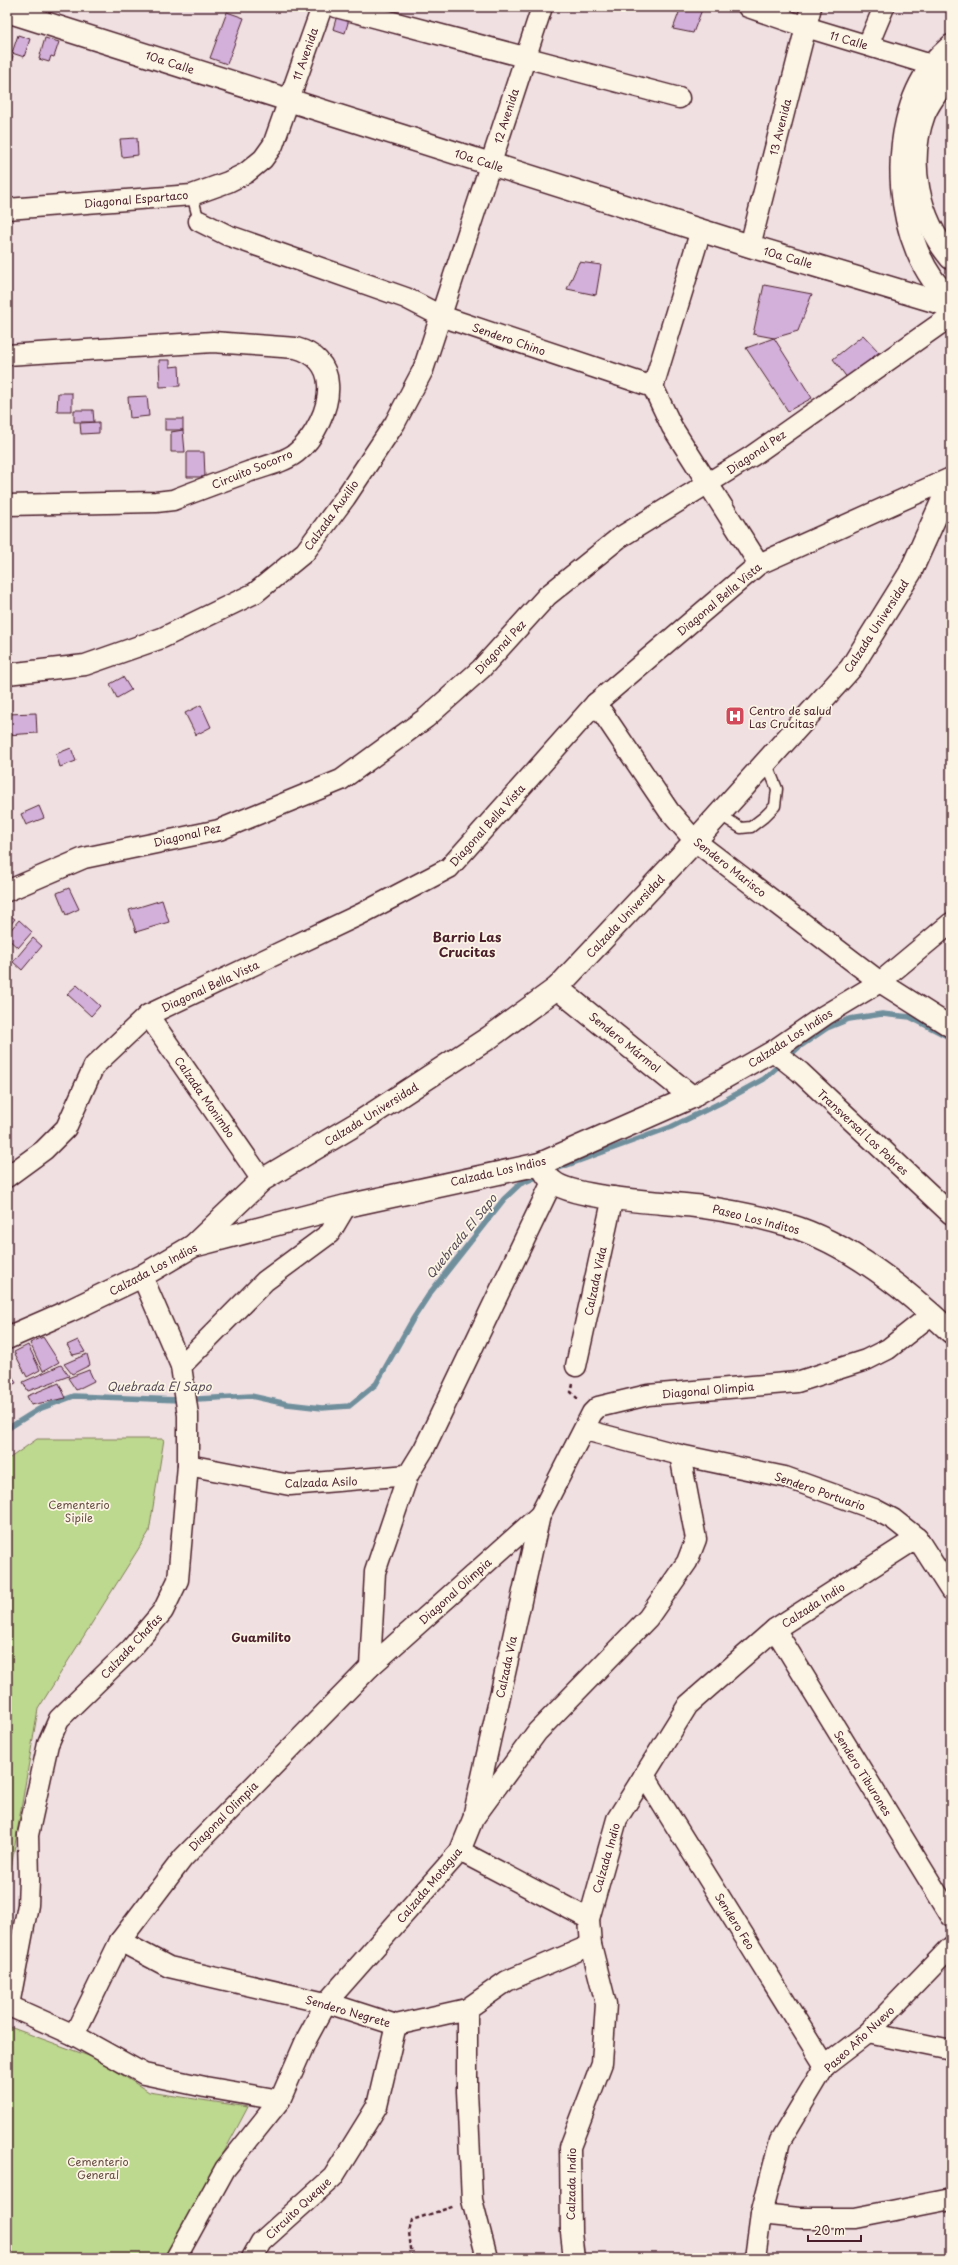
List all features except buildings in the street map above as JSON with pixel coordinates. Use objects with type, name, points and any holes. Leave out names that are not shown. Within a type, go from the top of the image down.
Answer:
[{"type":"street","name":"11 Avenida","points":[[289,100],[322,7]]},
{"type":"street","points":[[336,7],[679,98]]},
{"type":"street","name":"12 Avenida","points":[[441,316],[524,58],[542,7]]},
{"type":"street","name":"11 Calle","points":[[748,7],[806,27],[945,69]]},
{"type":"street","name":"13 Avenida","points":[[750,246],[811,7]]},
{"type":"street","points":[[868,45],[884,7]]},
{"type":"street","name":"10a Calle","points":[[7,11],[750,246],[951,306]]},
{"type":"street","points":[[951,46],[945,69],[925,113],[915,154],[918,191],[928,224],[951,258]]},
{"type":"street","points":[[945,69],[911,107],[903,145],[901,172],[905,213],[913,240],[938,288],[951,300]]},
{"type":"street","name":"Diagonal Espartaco","points":[[7,209],[192,195],[228,182],[246,173],[263,159],[273,145],[289,100]]},
{"type":"street","name":"Sendero Chino","points":[[199,220],[227,235],[406,298],[441,316],[653,387]]},
{"type":"street","points":[[701,230],[653,387],[672,427],[706,484],[759,564]]},
{"type":"street","name":"Calzada Auxilio","points":[[7,674],[85,665],[162,638],[255,593],[283,571],[305,552],[345,498],[396,422],[424,370],[441,316]]},
{"type":"street","name":"Diagonal Pez","points":[[7,891],[84,858],[219,830],[341,780],[426,718],[481,669],[547,596],[619,538],[752,456],[951,316]]},
{"type":"street","name":"Circuito Socorro","points":[[7,355],[213,342],[296,348],[307,351],[317,358],[324,368],[329,389],[325,410],[317,427],[296,453],[174,500],[156,502],[7,505]]},
{"type":"street","name":"Diagonal Bella Vista","points":[[7,1177],[44,1150],[66,1128],[94,1066],[148,1015],[361,914],[449,868],[596,704],[759,564],[951,478]]},
{"type":"street","name":"Calzada Universidad","points":[[193,1246],[262,1180],[376,1111],[490,1037],[557,988],[719,814],[850,668],[910,573],[951,482]]},
{"type":"street","name":"Sendero Marisco","points":[[596,704],[669,811],[694,841],[880,982],[951,1027]]},
{"type":"street","name":"Calzada Los Indios","points":[[7,1338],[70,1311],[142,1276],[193,1246],[346,1206],[540,1164],[692,1097],[777,1054],[825,1015],[880,982],[951,923]]},
{"type":"street","name":"Sendero Mármol","points":[[557,988],[692,1097]]},
{"type":"street","name":"Calzada Monimbo","points":[[148,1015],[262,1180]]},
{"type":"street","name":"Transversal Los Pobres","points":[[777,1054],[800,1072],[951,1214]]},
{"type":"street","points":[[370,1667],[375,1572],[408,1475],[424,1449],[518,1248],[552,1182],[540,1164]]},
{"type":"street","name":"Paseo Los Inditos","points":[[552,1182],[580,1194],[703,1207],[789,1225],[824,1239],[858,1257],[932,1314],[951,1332]]},
{"type":"street","name":"Calzada Vida","points":[[576,1366],[613,1197]]},
{"type":"street","points":[[181,1366],[265,1281],[330,1233],[346,1206]]},
{"type":"street","name":"Calzada Chafas","points":[[8,2005],[28,1905],[28,1834],[48,1744],[58,1719],[131,1649],[163,1611],[178,1580],[188,1465],[188,1415],[181,1366],[142,1276]]},
{"type":"street","name":"Diagonal Olimpia","points":[[74,2035],[120,1941],[182,1858],[370,1667],[540,1515],[588,1422],[598,1407],[648,1395],[797,1382],[866,1360],[888,1349],[932,1314]]},
{"type":"street","name":"Sendero Portuario","points":[[588,1422],[680,1455],[785,1477],[874,1509],[892,1519],[916,1538],[951,1591]]},
{"type":"street","name":"Calzada Motagua","points":[[176,2258],[225,2169],[280,2100],[307,2038],[326,2003],[460,1851],[473,1819],[537,1732],[648,1618],[687,1562],[696,1539],[680,1455]]},
{"type":"street","name":"Calzada Asilo","points":[[188,1465],[290,1485],[408,1475]]},
{"type":"street","name":"Calzada Vía","points":[[473,1819],[540,1515]]},
{"type":"street","name":"Calzada Indio","points":[[574,2258],[571,2233],[570,2147],[602,2063],[606,2004],[591,1945],[589,1919],[617,1819],[688,1705],[775,1629],[916,1538]]},
{"type":"street","name":"Sendero Tiburones","points":[[775,1629],[951,1916]]},
{"type":"street","name":"Sendero Feo","points":[[644,1775],[825,2066]]},
{"type":"street","points":[[460,1851],[589,1919]]},
{"type":"street","name":"Sendero Negrete","points":[[120,1941],[169,1967],[326,2003],[396,2025],[467,2009],[507,1981],[591,1945]]},
{"type":"street","name":"Paseo Año Nuevo","points":[[755,2258],[761,2214],[780,2142],[825,2066],[868,2033],[951,1947]]},
{"type":"street","points":[[8,2005],[74,2035],[144,2074],[205,2088],[280,2100]]},
{"type":"street","points":[[467,2009],[467,2091],[472,2200],[487,2258]]},
{"type":"street","name":"Circuito Queque","points":[[252,2258],[261,2242],[333,2177],[377,2106],[396,2025]]},
{"type":"street","points":[[868,2033],[951,2050]]},
{"type":"street","points":[[761,2214],[799,2218],[855,2218],[951,2199]]},
{"type":"lane","name":"Sendero Chino","points":[[192,195],[199,220]]},
{"type":"lane","points":[[719,814],[732,824],[741,828],[750,827],[764,817],[775,806],[777,789],[766,762]]},
{"type":"path","points":[[576,1366],[572,1392],[588,1422]]},
{"type":"path","points":[[412,2258],[409,2232],[412,2220],[472,2200]]},
{"type":"green space","name":"Cementerio Sipile","points":[[37,1439],[164,1439],[149,1532],[38,1709],[7,1892],[7,1460]]},
{"type":"green space","name":"Cementerio General","points":[[7,2026],[97,2059],[149,2092],[248,2107],[188,2220],[163,2258],[7,2258]]},
{"type":"waterway","name":"Quebrada El Sapo","points":[[551,1171],[671,1127],[720,1103],[764,1079],[799,1047],[827,1028],[849,1019],[882,1014],[910,1017],[951,1038]]},
{"type":"waterway","name":"Quebrada El Sapo","points":[[7,1429],[39,1409],[74,1396],[179,1400],[251,1396],[287,1404],[322,1408],[349,1406],[376,1384],[413,1319],[430,1293],[504,1199],[520,1184],[541,1175]]},
{"type":"place","name":"Centro de salud Las Crucitas","points":[[735,716]]},
{"type":"district","name":"Barrio Las Crucitas","points":[[467,944]]},
{"type":"district","name":"Guamilito","points":[[261,1637]]}]
